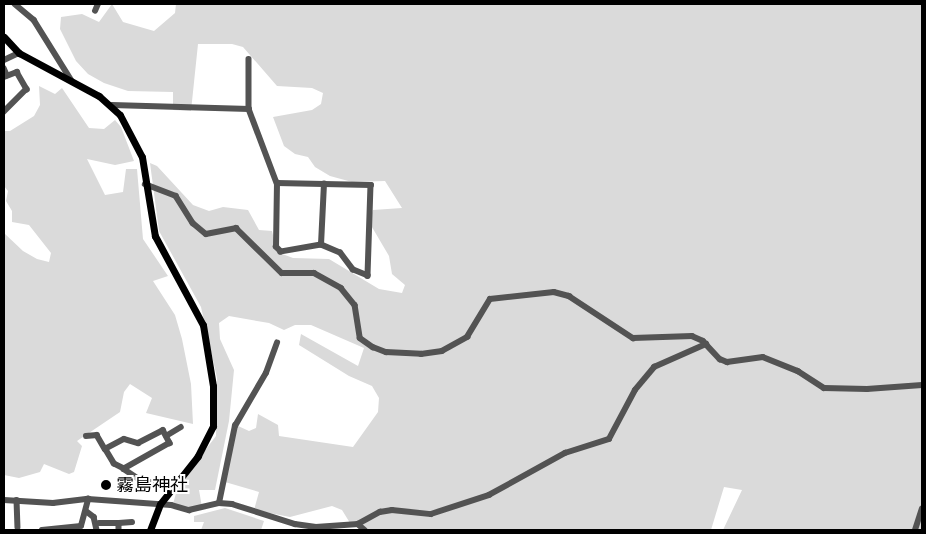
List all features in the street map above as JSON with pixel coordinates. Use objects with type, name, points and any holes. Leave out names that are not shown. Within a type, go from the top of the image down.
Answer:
[{"type":"main road","points":[[4,38],[19,53],[112,105],[137,143],[155,236],[203,325],[213,393],[213,426],[208,440],[198,456],[170,488],[160,504],[150,530]]},
{"type":"street","points":[[15,4],[34,20],[73,82]]},
{"type":"street","points":[[95,11],[98,4]]},
{"type":"street","points":[[4,60],[19,53]]},
{"type":"street","points":[[249,59],[249,109],[276,183],[276,247],[281,252],[290,252],[321,245],[340,253],[353,270],[368,276],[371,185],[276,183]]},
{"type":"street","points":[[4,68],[6,76],[17,72],[27,89],[4,112]]},
{"type":"street","points":[[112,105],[249,109]]},
{"type":"street","points":[[144,184],[176,196],[193,223],[206,234],[236,228],[282,273],[314,274],[341,288],[350,296],[355,305],[360,338],[368,345],[386,352],[421,354],[442,351],[467,337],[490,298],[554,292],[569,296],[633,338],[692,336],[706,344],[720,359],[727,362],[744,357],[764,358],[798,371],[824,388],[867,390],[922,385]]},
{"type":"street","points":[[321,245],[324,184]]},
{"type":"street","points":[[218,503],[235,426],[266,373],[277,343]]},
{"type":"street","points":[[4,500],[53,503],[88,499],[160,504],[189,510],[218,503],[232,504],[294,527],[358,524],[380,512],[392,510],[418,515],[457,507],[508,486],[565,453],[610,439],[636,390],[654,367],[706,344]]},
{"type":"street","points":[[166,436],[181,427]]},
{"type":"street","points":[[105,448],[124,439],[138,443],[163,430],[170,443],[124,469]]},
{"type":"street","points":[[86,436],[97,435],[114,464],[139,479],[170,488]]},
{"type":"street","points":[[42,530],[58,530],[81,526],[88,499]]},
{"type":"street","points":[[17,500],[18,527]]},
{"type":"street","points":[[914,530],[922,509]]},
{"type":"street","points":[[86,511],[94,517],[97,530]]},
{"type":"street","points":[[100,523],[132,522]]},
{"type":"street","points":[[119,523],[119,530]]},
{"type":"street","points":[[358,524],[365,530]]},
{"type":"shaded area","points":[[112,4],[123,22],[154,31],[175,13],[176,4],[922,4],[922,530],[723,530],[742,490],[724,487],[711,530],[368,530],[350,523],[342,510],[332,506],[290,517],[254,510],[259,492],[225,482],[236,425],[249,431],[256,428],[258,414],[278,425],[279,436],[353,447],[378,412],[379,398],[372,386],[349,376],[299,345],[301,334],[358,366],[364,348],[311,325],[295,325],[284,330],[269,323],[229,316],[219,323],[220,339],[234,370],[229,421],[215,490],[199,490],[202,507],[187,511],[173,504],[178,486],[216,436],[217,378],[201,307],[159,231],[150,163],[157,166],[193,205],[209,211],[223,207],[248,210],[259,230],[272,231],[277,252],[293,258],[329,259],[379,289],[402,293],[405,285],[392,274],[389,256],[369,222],[373,210],[402,208],[385,181],[352,182],[330,176],[315,167],[308,157],[295,154],[284,146],[273,117],[312,110],[321,104],[323,93],[312,88],[277,86],[243,47],[232,44],[198,44],[191,111],[173,110],[173,92],[128,91],[104,83],[88,74],[76,61],[60,29],[61,17],[82,14],[99,22]]},
{"type":"shaded area","points":[[39,86],[55,94],[62,88],[89,128],[104,129],[115,120],[121,127],[134,161],[115,165],[87,159],[105,195],[123,192],[126,169],[137,169],[143,239],[168,276],[153,281],[175,315],[182,339],[191,384],[193,424],[146,413],[152,398],[130,384],[124,392],[120,412],[77,441],[82,446],[74,472],[69,474],[44,464],[40,472],[19,478],[4,475],[4,233],[23,251],[37,259],[49,262],[51,253],[29,225],[12,222],[12,211],[6,201],[8,191],[4,186],[4,131],[10,131],[34,116],[40,105]]},
{"type":"shaded area","points":[[225,508],[264,521],[261,530],[201,530],[204,522],[194,522],[194,516]]},
{"type":"place","name":"霧島神社","points":[[106,485]]}]
